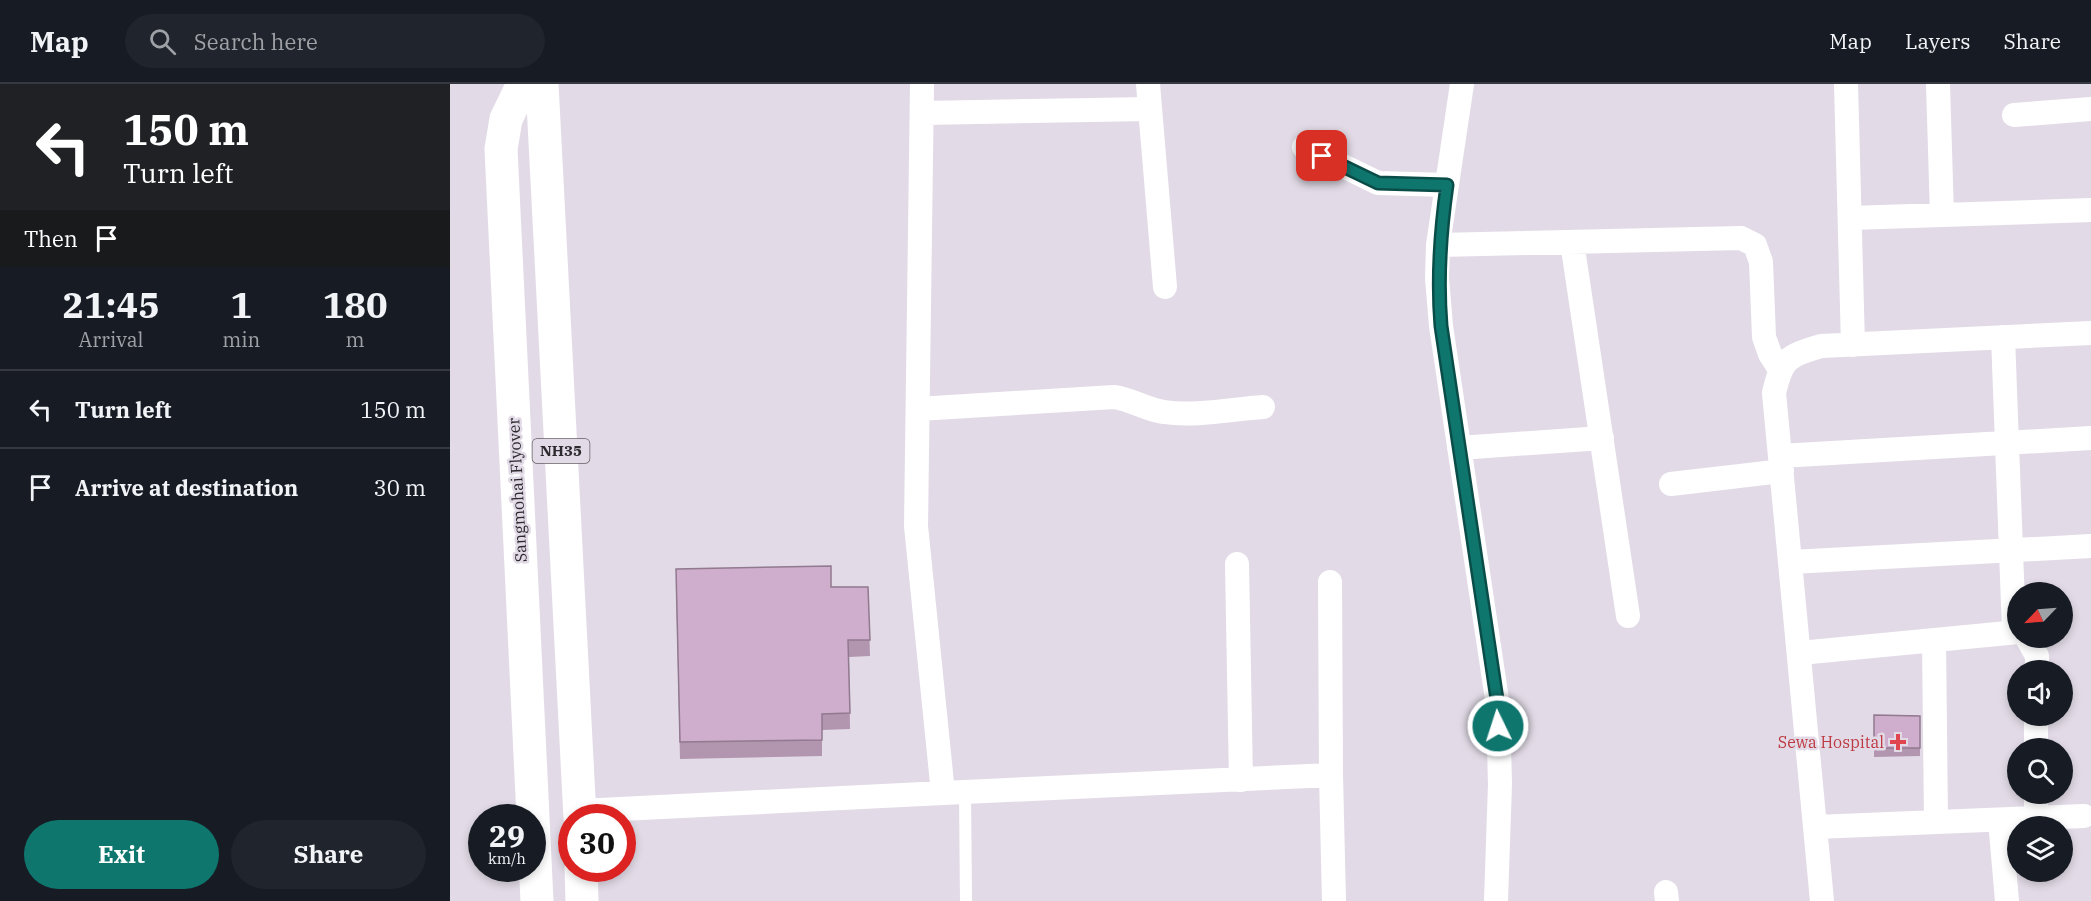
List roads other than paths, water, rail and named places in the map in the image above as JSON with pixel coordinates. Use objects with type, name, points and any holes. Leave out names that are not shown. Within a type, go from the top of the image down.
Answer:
[{"type":"main road","name":"Sangmohai Flyover","points":[[523,84],[506,119],[501,149],[537,901]]},
{"type":"main road","name":"NH35","points":[[542,84],[579,804]]},
{"type":"main road","points":[[581,882],[582,901]]},
{"type":"street","points":[[922,84],[916,526],[954,793]]},
{"type":"street","points":[[1148,84],[1165,287]]},
{"type":"street","points":[[1462,84],[1438,245],[1437,278],[1441,326],[1498,706],[1500,784],[1496,901]]},
{"type":"street","points":[[1846,84],[1853,345]]},
{"type":"street","points":[[1938,84],[1942,215]]},
{"type":"street","points":[[922,113],[1150,109]]},
{"type":"street","points":[[2014,115],[2091,110]]},
{"type":"street","points":[[1304,147],[1378,183],[1447,185]]},
{"type":"street","points":[[1850,218],[2091,210]]},
{"type":"street","points":[[1438,245],[1741,238],[1755,245],[1761,262],[1764,337],[1770,354],[1779,368]]},
{"type":"street","points":[[1572,242],[1628,616]]},
{"type":"street","points":[[1822,901],[1774,393],[1779,368],[1795,354],[1821,346],[2091,333]]},
{"type":"street","points":[[2003,338],[2011,550],[2014,582]]},
{"type":"street","points":[[918,410],[1114,397],[1130,399],[1161,412],[1263,407]]},
{"type":"street","points":[[1459,448],[1602,438]]},
{"type":"street","points":[[1671,484],[1781,463],[2091,438]]},
{"type":"street","points":[[1791,562],[2091,546]]},
{"type":"street","points":[[1237,564],[1241,780]]},
{"type":"street","points":[[1330,582],[1330,775],[1334,901]]},
{"type":"street","points":[[1800,653],[2007,635]]},
{"type":"street","points":[[1935,640],[1936,822]]},
{"type":"street","points":[[636,811],[1330,775]]},
{"type":"street","points":[[2073,816],[2084,816]]},
{"type":"street","points":[[2000,820],[2007,901]]},
{"type":"street","points":[[1816,828],[2007,820]]},
{"type":"lane","points":[[954,793],[966,901]]},
{"type":"place","name":"Sewa Hospital","points":[[1898,742]]}]
